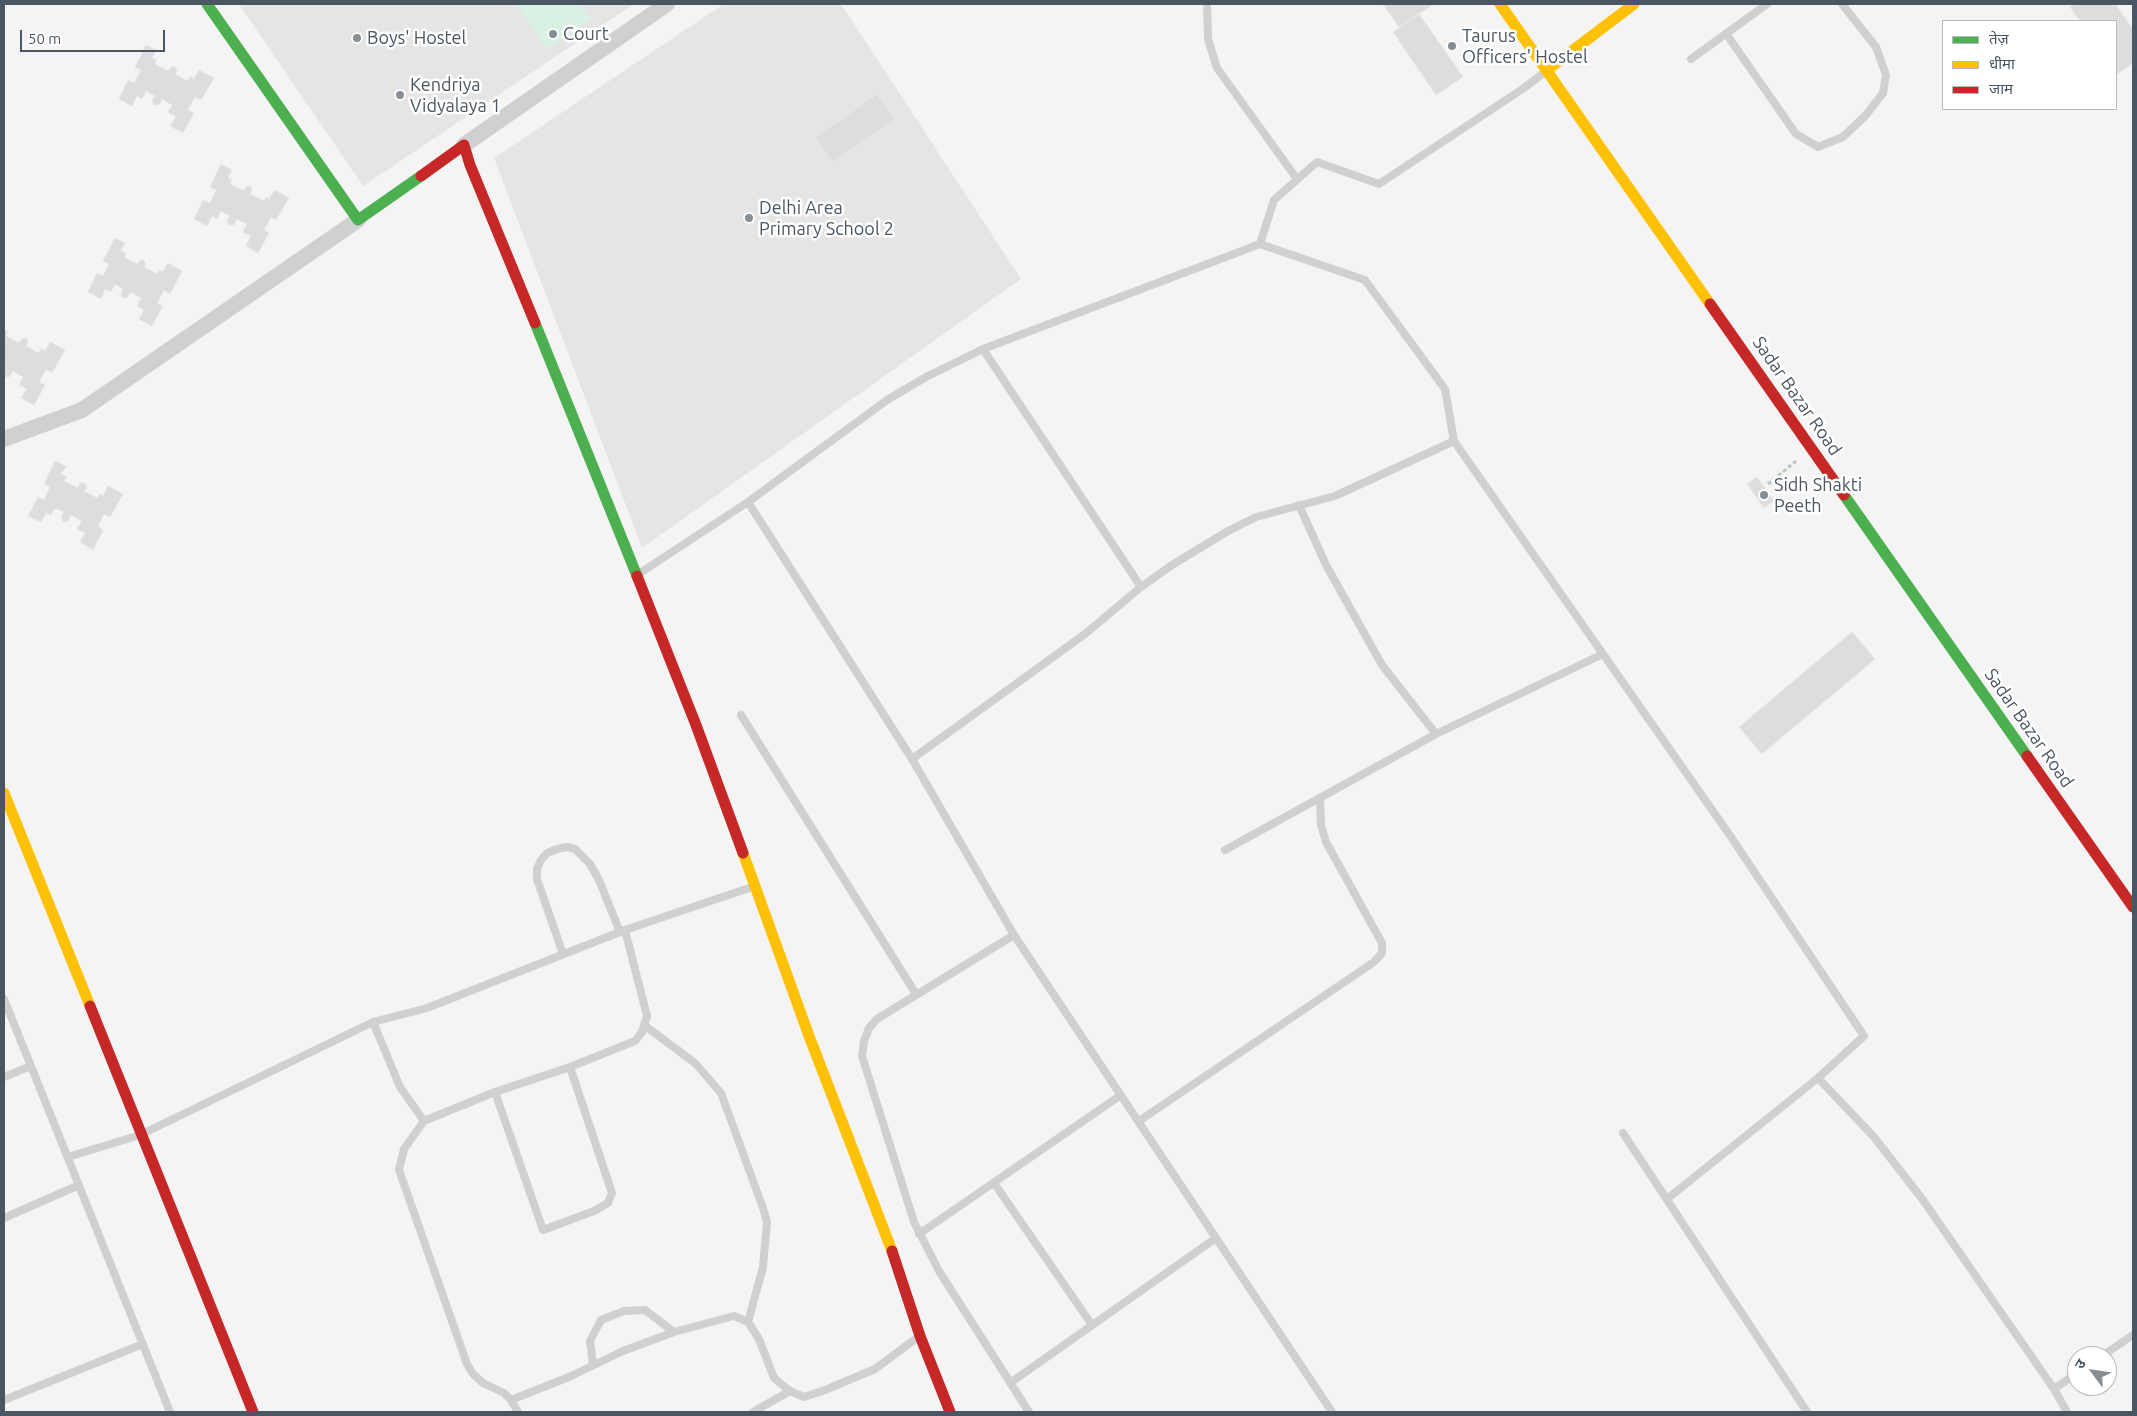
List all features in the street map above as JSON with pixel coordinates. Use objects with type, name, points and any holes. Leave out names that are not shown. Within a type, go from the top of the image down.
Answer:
[{"type":"street","points":[[207,4],[358,220]]},
{"type":"street","points":[[4,439],[82,410],[667,4]]},
{"type":"street","name":"Sadar Bazar Road","points":[[1500,4],[2133,908]]},
{"type":"street","points":[[1547,70],[1634,4]]},
{"type":"street","points":[[464,145],[470,165],[604,490],[636,576],[696,725],[754,887],[902,1278],[920,1336],[950,1412]]},
{"type":"street","points":[[4,793],[253,1412]]},
{"type":"lane","points":[[1207,4],[1208,38],[1217,68],[1298,179]]},
{"type":"lane","points":[[1691,59],[1767,4]]},
{"type":"lane","points":[[1726,35],[1796,134],[1818,147],[1843,136],[1866,115],[1883,93],[1886,75],[1876,47],[1842,4]]},
{"type":"lane","points":[[1260,244],[1274,200],[1317,162],[1379,184],[1524,88],[1547,70]]},
{"type":"lane","points":[[636,576],[748,502],[887,400],[926,377],[983,349],[1260,244],[1365,280],[1445,389],[1454,441],[1731,837],[1864,1036],[1818,1078],[1667,1199]]},
{"type":"lane","points":[[983,349],[1141,588]]},
{"type":"lane","points":[[912,759],[1085,634],[1172,565],[1235,527],[1256,516],[1335,496],[1454,441]]},
{"type":"lane","points":[[748,502],[912,759],[1014,935],[1332,1412]]},
{"type":"lane","points":[[1299,505],[1326,565],[1382,665],[1436,734]]},
{"type":"lane","points":[[1225,850],[1436,734],[1603,654]]},
{"type":"lane","points":[[741,715],[916,994]]},
{"type":"lane","points":[[1139,1121],[1374,962],[1382,953],[1382,943],[1326,842],[1321,825],[1320,798]]},
{"type":"lane","points":[[518,1412],[512,1400],[473,1374],[467,1364],[399,1170],[404,1149],[424,1121],[495,1092],[570,1067],[635,1041],[642,1032],[647,1016],[622,931],[590,864],[575,849],[567,847],[548,853],[541,860],[537,869],[538,879],[562,954]]},
{"type":"lane","points":[[68,1157],[140,1135],[373,1022],[427,1008],[622,931],[754,887]]},
{"type":"lane","points":[[1014,935],[877,1018],[869,1028],[864,1041],[862,1056],[919,1234],[939,1271],[1029,1412]]},
{"type":"lane","points":[[4,999],[170,1412]]},
{"type":"lane","points":[[373,1022],[400,1086],[424,1121]]},
{"type":"lane","points":[[644,1025],[695,1063],[721,1093],[763,1208],[767,1222],[763,1267],[748,1322]]},
{"type":"lane","points":[[4,1077],[31,1066]]},
{"type":"lane","points":[[495,1092],[543,1230],[594,1211],[608,1203],[612,1193],[570,1067]]},
{"type":"lane","points":[[1818,1078],[1874,1137],[1923,1200],[2054,1389],[2067,1412]]},
{"type":"lane","points":[[919,1234],[1121,1095]]},
{"type":"lane","points":[[1623,1133],[1807,1412]]},
{"type":"lane","points":[[994,1183],[1092,1325]]},
{"type":"lane","points":[[4,1218],[79,1185]]},
{"type":"lane","points":[[1010,1383],[1216,1238]]},
{"type":"lane","points":[[592,1365],[590,1341],[600,1320],[624,1311],[645,1310],[674,1332]]},
{"type":"lane","points":[[512,1400],[674,1332],[734,1316],[748,1322],[759,1339],[774,1378],[790,1392],[804,1397],[875,1369],[920,1336]]},
{"type":"lane","points":[[2117,1346],[2133,1335]]},
{"type":"lane","points":[[4,1400],[143,1344]]},
{"type":"lane","points":[[2054,1389],[2067,1380]]},
{"type":"lane","points":[[753,1412],[790,1392]]},
{"type":"path","points":[[1768,484],[1812,449]]},
{"type":"shaded area","name":"Kendriya Vidyalaya 1","points":[[239,4],[634,4],[363,186]]},
{"type":"shaded area","name":"Delhi Area Primary School 2","points":[[724,4],[841,4],[1021,279],[642,548],[494,158]]},
{"type":"green space","name":"Court","points":[[517,4],[581,4],[591,19],[547,49]]},
{"type":"building","points":[[1383,4],[1434,4],[1399,27]]},
{"type":"building","points":[[2075,4],[2115,4],[2133,29],[2133,63],[2118,74],[2117,72],[2117,20],[2079,20],[2070,7]]},
{"type":"building","points":[[1419,14],[1463,77],[1436,95],[1393,32]]},
{"type":"building","points":[[146,45],[156,50],[152,58],[157,60],[155,64],[168,71],[171,67],[175,67],[177,70],[175,74],[188,81],[190,77],[194,79],[199,70],[214,78],[201,100],[195,97],[188,110],[194,113],[183,133],[170,126],[176,117],[168,112],[172,105],[162,99],[159,105],[154,105],[152,101],[155,96],[146,91],[142,99],[137,96],[132,106],[119,99],[128,80],[134,83],[141,70],[135,67]]},
{"type":"building","points":[[877,94],[894,119],[833,162],[815,138]]},
{"type":"building","points":[[221,164],[232,170],[228,177],[232,180],[230,184],[244,191],[246,187],[250,186],[252,190],[250,194],[264,201],[266,197],[269,199],[275,190],[289,198],[276,220],[271,217],[264,230],[269,233],[258,253],[246,246],[251,236],[243,232],[247,224],[237,219],[234,225],[229,225],[227,221],[230,216],[221,211],[217,219],[212,216],[207,226],[194,219],[203,200],[210,203],[216,190],[210,187]]},
{"type":"building","points":[[115,238],[125,243],[121,251],[126,253],[124,257],[137,264],[140,260],[144,260],[146,264],[144,267],[157,274],[159,270],[163,272],[168,263],[182,271],[170,294],[164,290],[157,303],[163,306],[152,326],[139,319],[144,310],[137,306],[141,298],[131,292],[127,298],[123,298],[121,294],[123,289],[115,284],[111,292],[105,289],[101,299],[88,292],[97,273],[103,276],[109,264],[103,261]]},
{"type":"building","points":[[4,330],[8,332],[6,336],[19,343],[22,339],[26,338],[28,342],[26,346],[39,353],[41,349],[45,351],[50,342],[65,350],[52,373],[46,369],[39,382],[45,385],[34,405],[21,398],[27,389],[19,385],[23,377],[13,371],[9,377],[4,375],[6,368],[4,367]]},
{"type":"building","points":[[55,461],[66,466],[61,474],[67,477],[64,481],[78,488],[80,483],[84,483],[87,487],[84,491],[97,498],[100,494],[103,496],[108,486],[123,494],[110,517],[104,514],[98,526],[103,530],[93,550],[80,542],[85,533],[77,529],[82,521],[71,515],[68,521],[64,522],[61,518],[64,512],[55,508],[51,515],[46,513],[41,522],[28,516],[38,497],[44,500],[50,487],[44,484]]},
{"type":"building","points":[[1757,477],[1774,501],[1764,508],[1747,484]]},
{"type":"building","points":[[1852,632],[1875,659],[1762,754],[1739,727]]},
{"type":"traffic: fast","points":[[207,4],[358,220],[421,176]]},
{"type":"traffic: fast","points":[[535,323],[637,576]]},
{"type":"traffic: fast","points":[[1844,495],[2027,756]]},
{"type":"traffic: slow","points":[[1500,4],[1710,304]]},
{"type":"traffic: slow","points":[[1547,70],[1634,4]]},
{"type":"traffic: slow","points":[[4,793],[90,1006]]},
{"type":"traffic: slow","points":[[743,853],[809,1036],[892,1251]]},
{"type":"traffic: jam","points":[[421,176],[464,145],[470,165],[535,323]]},
{"type":"traffic: jam","points":[[1710,304],[1844,495]]},
{"type":"traffic: jam","points":[[637,576],[696,725],[743,853]]},
{"type":"traffic: jam","points":[[2027,756],[2133,907]]},
{"type":"traffic: jam","points":[[90,1006],[253,1412]]},
{"type":"traffic: jam","points":[[892,1251],[920,1336],[950,1412]]},
{"type":"place","name":"Court","points":[[553,34]]},
{"type":"place","name":"Boys' Hostel","points":[[357,38]]},
{"type":"place","name":"Taurus Officers' Hostel","points":[[1452,46]]},
{"type":"place","name":"Kendriya Vidyalaya 1","points":[[400,95]]},
{"type":"place","name":"Delhi Area Primary School 2","points":[[749,218]]},
{"type":"place","name":"Sidh Shakti Peeth","points":[[1764,495]]}]
